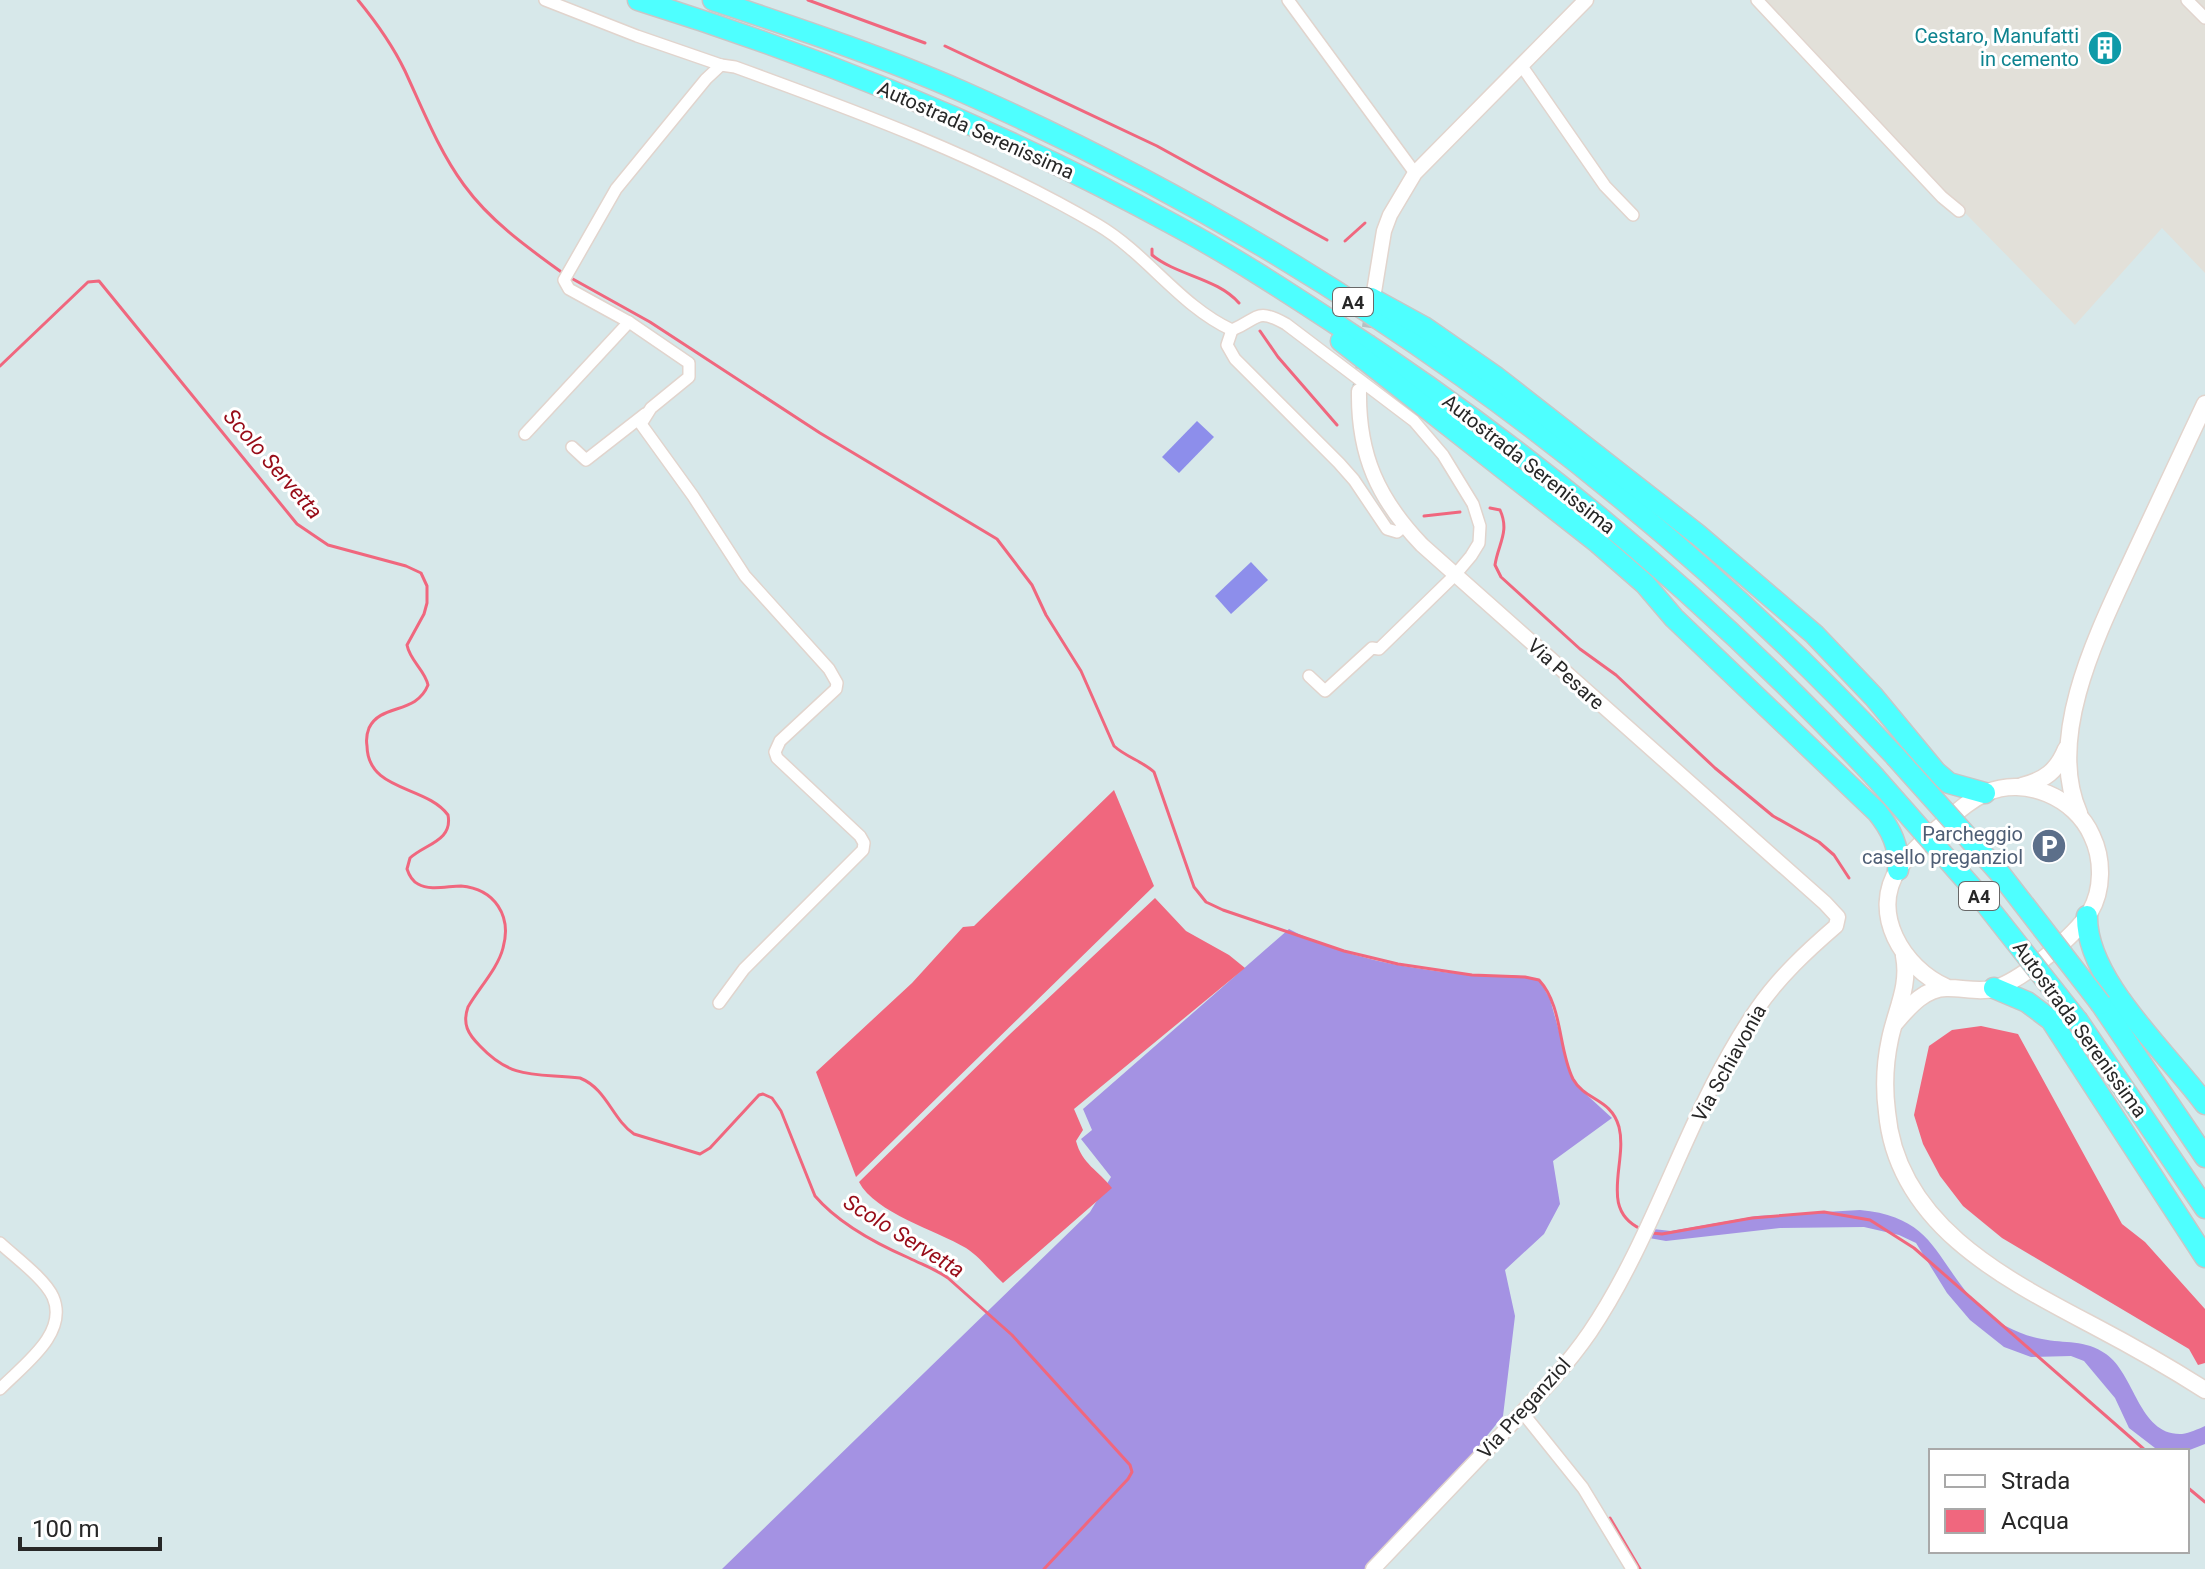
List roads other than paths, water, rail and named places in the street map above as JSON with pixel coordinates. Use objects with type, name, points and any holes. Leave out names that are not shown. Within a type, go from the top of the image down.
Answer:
[{"type":"highway","name":"Autostrada Serenissima","points":[[638,0],[758,39],[853,75],[1003,140],[1151,213],[1223,253],[1391,360],[1488,428],[1664,571],[1806,703],[1874,776],[1977,893],[2078,1021],[2205,1208]]},
{"type":"highway","name":"Autostrada Serenissima","points":[[713,0],[957,90],[1112,162],[1308,272],[1410,338],[1507,407],[1685,550],[1828,684],[1998,871],[2101,1004],[2205,1157]]},
{"type":"highway","points":[[1202,211],[1240,223],[1424,327],[1496,377],[1697,534],[1814,634],[1874,697],[1936,772],[1949,783],[1985,793]]},
{"type":"highway","points":[[1223,253],[1241,273],[1343,343],[1598,543],[1645,584],[1674,618],[1877,812],[1892,832],[1899,860],[1898,870]]},
{"type":"highway","points":[[2087,916],[2088,938],[2093,952],[2125,1005],[2205,1104]]},
{"type":"highway","points":[[1994,988],[2027,1002],[2051,1020],[2205,1257]]},
{"type":"main road","points":[[2205,404],[2097,636],[2062,758],[2052,773],[2039,782],[1985,793],[1965,805],[1898,870],[1890,894],[1889,913],[1892,929],[1904,955],[1907,982],[1890,1039],[1886,1080],[1887,1114],[1893,1147],[1903,1173],[1925,1208],[1954,1240],[2010,1282],[2158,1360],[2205,1390]]},
{"type":"main road","points":[[2069,740],[2070,785],[2080,817]]},
{"type":"main road","points":[[1904,955],[1923,975],[1946,987],[1994,988],[2024,972],[2066,938],[2087,916],[2099,888],[2099,859],[2089,829],[2080,817],[2056,798],[2020,787]]},
{"type":"main road","points":[[1895,1023],[1915,1001],[1946,987]]},
{"type":"street","points":[[545,0],[637,36],[753,73],[918,135],[1049,198],[1101,227],[1192,304],[1232,330]]},
{"type":"street","points":[[1288,0],[1415,173]]},
{"type":"street","points":[[1374,292],[1384,231],[1415,173],[1586,0]]},
{"type":"street","points":[[1757,0],[1942,197],[1959,211]]},
{"type":"street","points":[[2187,0],[2205,18]]},
{"type":"street","points":[[572,447],[586,460],[689,377],[689,363],[677,353],[569,289],[565,283],[616,189],[706,79],[721,65]]},
{"type":"street","points":[[1521,65],[1605,186],[1633,215]]},
{"type":"street","points":[[1309,676],[1325,691],[1372,648],[1379,649],[1455,575],[1479,543],[1480,526],[1473,504],[1443,455],[1414,421],[1272,316],[1255,316],[1232,330],[1227,345],[1235,359],[1339,463],[1387,529],[1397,532],[1404,526]]},
{"type":"street","points":[[525,434],[629,322]]},
{"type":"street","name":"Via Pesare","points":[[1359,391],[1359,412],[1371,471],[1381,494],[1404,526],[1838,917]]},
{"type":"street","points":[[645,414],[641,424],[646,433],[693,496],[745,576],[835,676],[836,689],[780,741],[775,752],[777,758],[851,826],[864,843],[858,858],[744,969],[719,1003]]},
{"type":"street","name":"Via Schiavonia","points":[[1645,1229],[1705,1102],[1757,1009],[1791,968],[1836,926],[1838,917]]},
{"type":"street","name":"Via Preganziol","points":[[1373,1569],[1522,1412],[1590,1332],[1645,1229]]},
{"type":"street","points":[[0,1243],[52,1295],[57,1312],[54,1327],[45,1342],[0,1389]]},
{"type":"street","points":[[1522,1412],[1583,1488],[1632,1569]]},
{"type":"water","points":[[1114,790],[1154,886],[856,1177],[816,1072],[912,983],[963,927],[974,926]]},
{"type":"water","points":[[1155,898],[1186,931],[1229,955],[1245,968],[1074,1109],[1083,1130],[1076,1141],[1079,1149],[1086,1161],[1112,1188],[1003,1283],[966,1248],[892,1212],[867,1193],[859,1182]]},
{"type":"water","points":[[1981,1026],[2018,1034],[2122,1224],[2145,1242],[2205,1309],[2205,1363],[2198,1365],[2189,1349],[2002,1238],[1963,1206],[1940,1176],[1923,1144],[1914,1115],[1929,1046],[1952,1030]]},
{"type":"waterway","points":[[358,0],[395,52],[439,144],[464,185],[498,222],[564,274]]},
{"type":"waterway","points":[[808,0],[925,43]]},
{"type":"waterway","points":[[945,46],[1157,146],[1327,240]]},
{"type":"waterway","points":[[1345,241],[1365,223]]},
{"type":"waterway","points":[[1152,249],[1152,255],[1162,262],[1209,282],[1239,303]]},
{"type":"waterway","points":[[571,278],[650,322],[820,433],[997,539],[1032,585],[1046,615],[1081,671],[1114,746],[1154,772],[1194,887],[1206,902],[1344,951],[1398,964],[1472,975],[1539,980],[1552,1002],[1573,1079],[1584,1092],[1610,1110],[1619,1127],[1618,1197],[1621,1210],[1628,1220],[1641,1229]]},
{"type":"waterway","name":"Scolo Servetta","points":[[0,366],[88,282],[99,281],[297,524],[328,545],[421,573],[427,586],[427,603],[407,645],[428,685],[415,701],[374,720],[368,730],[367,744],[370,761],[377,772],[438,805],[448,815],[448,824],[442,836],[410,858],[407,869],[412,880],[428,887],[473,888],[492,898],[503,915],[505,936],[501,955],[468,1007],[466,1024],[469,1033],[492,1057],[515,1070],[580,1078],[589,1083],[634,1134],[700,1154],[710,1148],[759,1095],[772,1098],[781,1111],[815,1196],[824,1206],[871,1239],[948,1278],[1012,1335],[1130,1465],[1132,1472],[1128,1479],[1044,1569]]},
{"type":"waterway","points":[[1260,331],[1278,357],[1337,425]]},
{"type":"waterway","points":[[1490,508],[1500,510],[1503,518],[1504,532],[1495,565],[1501,577],[1580,649],[1616,675],[1715,768],[1773,816],[1819,842],[1834,855],[1849,878]]},
{"type":"waterway","points":[[1424,516],[1460,512]]},
{"type":"waterway","points":[[1651,1233],[1662,1234],[1752,1218],[1824,1212],[1870,1220],[1914,1248],[2144,1449]]},
{"type":"waterway","points":[[2189,1489],[2205,1502]]},
{"type":"waterway","points":[[1610,1518],[1640,1569]]},
{"type":"tunnel","points":[[1359,390],[1372,308]]},
{"type":"place","name":"Cestaro, Manufatti in cemento","points":[[2105,48]]},
{"type":"place","name":"Parcheggio casello preganziol","points":[[2049,846]]}]
